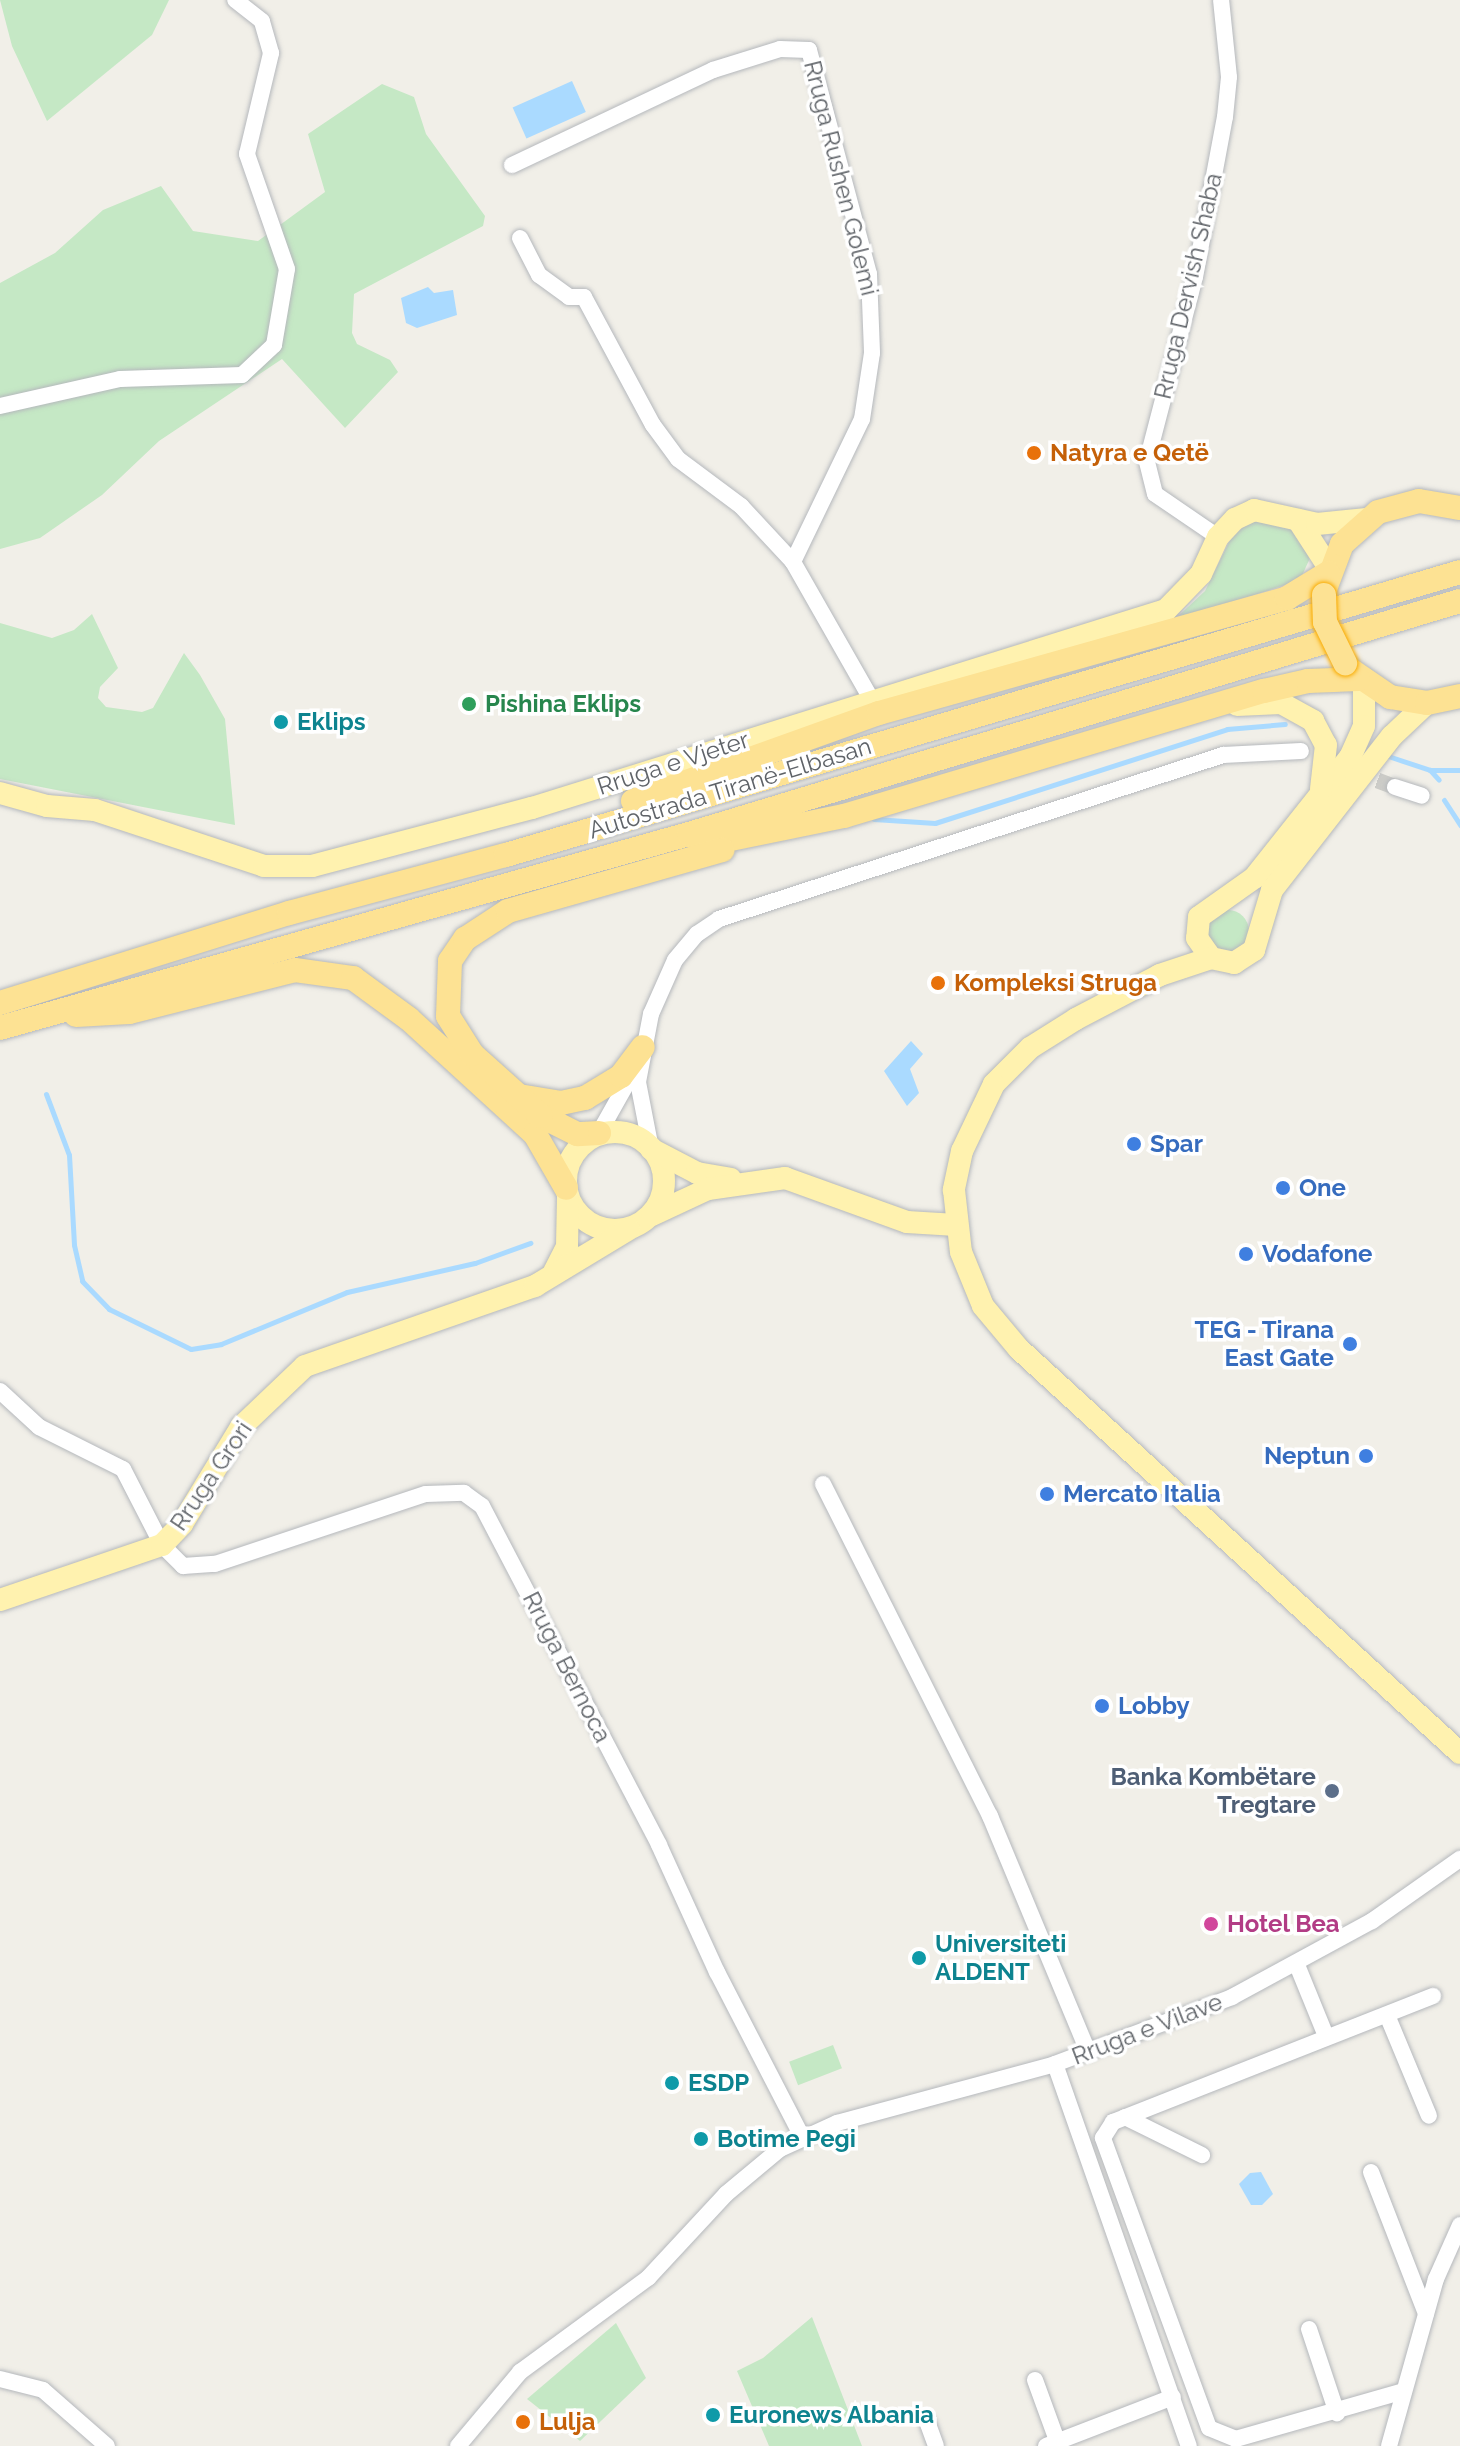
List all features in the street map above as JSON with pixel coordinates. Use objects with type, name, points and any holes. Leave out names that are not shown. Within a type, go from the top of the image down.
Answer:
[{"type":"highway","points":[[1449,701],[1390,697],[1356,675],[1325,622],[1327,579],[1342,544],[1367,519],[1419,501],[1460,508]]},
{"type":"highway","name":"Autostrada Tiranë-Elbasan","points":[[0,1003],[289,913],[506,855],[1460,572]]},
{"type":"highway","points":[[506,855],[559,826],[879,713],[1287,598],[1327,579]]},
{"type":"highway","name":"Autostrada Tiranë-Elbasan","points":[[0,1028],[546,876],[1460,601]]},
{"type":"highway","points":[[599,1133],[586,1136],[558,1126],[513,1092],[472,1054],[448,1016],[450,961],[480,925],[520,907],[1308,681],[1356,675]]},
{"type":"highway","points":[[546,876],[844,816]]},
{"type":"highway","points":[[54,1013],[129,1012],[295,970],[353,978],[409,1019],[535,1134],[567,1190]]},
{"type":"highway","points":[[513,1092],[549,1102],[585,1098],[621,1076],[643,1047]]},
{"type":"main road","name":"Rruga e Vjeter","points":[[0,793],[47,806],[95,810],[264,866],[312,866],[532,808],[871,699],[1166,610],[1193,585],[1218,537],[1235,519],[1254,510],[1334,525],[1367,519]]},
{"type":"main road","points":[[1298,520],[1327,579]]},
{"type":"main road","points":[[1160,975],[1196,931],[1203,911],[1226,899],[1254,878],[1357,745],[1364,726],[1356,675]]},
{"type":"main road","points":[[1449,701],[1392,736],[1272,890],[1260,923],[1258,944],[1249,956],[1234,963],[1211,958],[1160,975],[1030,1048],[992,1086],[962,1151],[954,1190],[956,1225],[983,1306],[1019,1349],[1459,1754]]},
{"type":"main road","points":[[1227,705],[1281,703],[1313,721],[1326,745],[1328,766],[1320,794]]},
{"type":"main road","points":[[1226,899],[1248,905],[1260,923]]},
{"type":"main road","points":[[1196,931],[1199,944],[1211,958]]},
{"type":"main road","points":[[544,1281],[567,1246],[567,1190],[573,1156],[599,1133],[621,1132],[710,1177],[747,1181]]},
{"type":"main road","points":[[651,1149],[663,1182],[652,1215]]},
{"type":"main road","points":[[567,1190],[588,1223],[612,1230],[629,1229],[695,1193],[747,1181],[794,1178],[907,1222],[956,1225]]},
{"type":"main road","name":"Rruga Grori","points":[[0,1600],[162,1545],[182,1524],[241,1427],[305,1366],[544,1281],[629,1229]]},
{"type":"street","points":[[0,406],[120,379],[242,375],[274,345],[287,269],[247,154],[271,53],[262,21],[235,0]]},
{"type":"street","name":"Rruga Dervish Shaba","points":[[1218,537],[1155,494],[1147,461],[1195,277],[1225,117],[1229,77],[1221,0]]},
{"type":"street","name":"Rruga Rushen Golemi","points":[[512,165],[713,70],[780,49],[809,50],[869,274],[872,353],[862,419],[793,562]]},
{"type":"street","points":[[520,238],[539,275],[569,297],[584,297],[653,425],[678,459],[741,506],[793,562],[871,699]]},
{"type":"street","points":[[599,1133],[620,1103],[643,1047],[659,987],[675,960],[697,934],[740,910],[1223,755],[1301,751]]},
{"type":"street","points":[[1395,787],[1422,796]]},
{"type":"street","points":[[643,1047],[639,1104],[651,1149]]},
{"type":"street","points":[[0,1391],[39,1427],[123,1469],[162,1545]]},
{"type":"street","points":[[823,1484],[990,1816],[1088,2052]]},
{"type":"street","name":"Rruga Bernoca","points":[[162,1545],[183,1566],[215,1564],[426,1494],[464,1493],[482,1506],[659,1845],[717,1972],[802,2137]]},
{"type":"street","name":"Rruga e Vilave","points":[[1189,2446],[1055,2064],[1232,1997],[1297,1965],[1460,1859]]},
{"type":"street","points":[[1297,1965],[1326,2036]]},
{"type":"street","points":[[1404,2391],[1337,2413],[1236,2439],[1217,2434],[1203,2420],[1104,2145],[1108,2126],[1125,2117],[1433,1996]]},
{"type":"street","points":[[1387,2015],[1429,2116]]},
{"type":"street","points":[[458,2446],[520,2372],[648,2278],[757,2165],[802,2137],[1055,2064]]},
{"type":"street","points":[[1125,2117],[1202,2155]]},
{"type":"street","points":[[1371,2172],[1426,2314]]},
{"type":"street","points":[[1389,2446],[1426,2314],[1460,2225]]},
{"type":"street","points":[[1309,2329],[1337,2413]]},
{"type":"street","points":[[0,2379],[43,2390],[107,2446]]},
{"type":"street","points":[[1035,2380],[1054,2445],[1173,2397]]},
{"type":"street","points":[[928,2424],[936,2446]]},
{"type":"street","points":[[1197,2446],[1217,2434]]},
{"type":"green space","points":[[0,0],[169,0],[152,35],[47,121],[12,46]]},
{"type":"green space","points":[[382,84],[414,97],[426,134],[485,216],[483,226],[354,294],[352,333],[357,344],[390,360],[398,372],[345,428],[282,359],[159,441],[102,495],[40,538],[0,549],[0,283],[55,253],[103,210],[161,186],[193,231],[258,241],[325,192],[308,134]]},
{"type":"green space","points":[[1251,519],[1277,521],[1292,530],[1310,558],[1300,580],[1172,622],[1205,591],[1230,540]]},
{"type":"green space","points":[[92,614],[118,668],[100,687],[98,698],[106,707],[142,712],[153,708],[184,653],[200,675],[225,719],[235,825],[0,779],[0,623],[52,638],[74,630]]},
{"type":"green space","points":[[1228,910],[1243,916],[1249,931],[1243,946],[1228,952],[1213,946],[1207,931],[1213,916]]},
{"type":"green space","points":[[833,2045],[842,2068],[798,2085],[789,2062]]},
{"type":"green space","points":[[812,2317],[862,2446],[769,2446],[737,2371],[763,2358]]},
{"type":"green space","points":[[616,2323],[646,2378],[580,2441],[527,2399]]},
{"type":"water","points":[[572,81],[586,112],[526,138],[513,107]]},
{"type":"water","points":[[428,287],[434,293],[453,290],[457,315],[417,328],[406,323],[401,298]]},
{"type":"water","points":[[911,1041],[923,1054],[910,1069],[919,1093],[907,1106],[884,1071]]},
{"type":"water","points":[[1261,2172],[1273,2194],[1262,2205],[1251,2205],[1239,2184],[1250,2173]]},
{"type":"waterway","points":[[874,819],[935,823],[1227,729],[1285,724]]},
{"type":"waterway","points":[[1388,756],[1430,770],[1460,770]]},
{"type":"waterway","points":[[1430,770],[1439,780]]},
{"type":"waterway","points":[[1444,800],[1460,825]]},
{"type":"waterway","points":[[46,1094],[69,1155],[74,1245],[82,1281],[109,1309],[191,1349],[221,1344],[347,1292],[475,1263],[530,1243]]},
{"type":"tunnel","points":[[1355,772],[1395,787]]},
{"type":"place","name":"Natyra e Qetë","points":[[1034,453]]},
{"type":"place","name":"Pishina Eklips","points":[[469,704]]},
{"type":"place","name":"Eklips","points":[[281,722]]},
{"type":"place","name":"Kompleksi Struga","points":[[938,983]]},
{"type":"place","name":"Spar","points":[[1134,1144]]},
{"type":"place","name":"One","points":[[1283,1188]]},
{"type":"place","name":"Vodafone","points":[[1246,1254]]},
{"type":"place","name":"TEG - Tirana East Gate","points":[[1350,1344]]},
{"type":"place","name":"Neptun","points":[[1366,1456]]},
{"type":"place","name":"Mercato Italia","points":[[1047,1494]]},
{"type":"place","name":"Lobby","points":[[1102,1706]]},
{"type":"place","name":"Banka Kombëtare Tregtare","points":[[1332,1791]]},
{"type":"place","name":"Hotel Bea","points":[[1211,1924]]},
{"type":"place","name":"Universiteti ALDENT","points":[[919,1958]]},
{"type":"place","name":"ESDP","points":[[672,2083]]},
{"type":"place","name":"Botime Pegi","points":[[701,2139]]},
{"type":"place","name":"Euronews Albania","points":[[713,2415]]},
{"type":"place","name":"Lulja","points":[[523,2422]]}]
